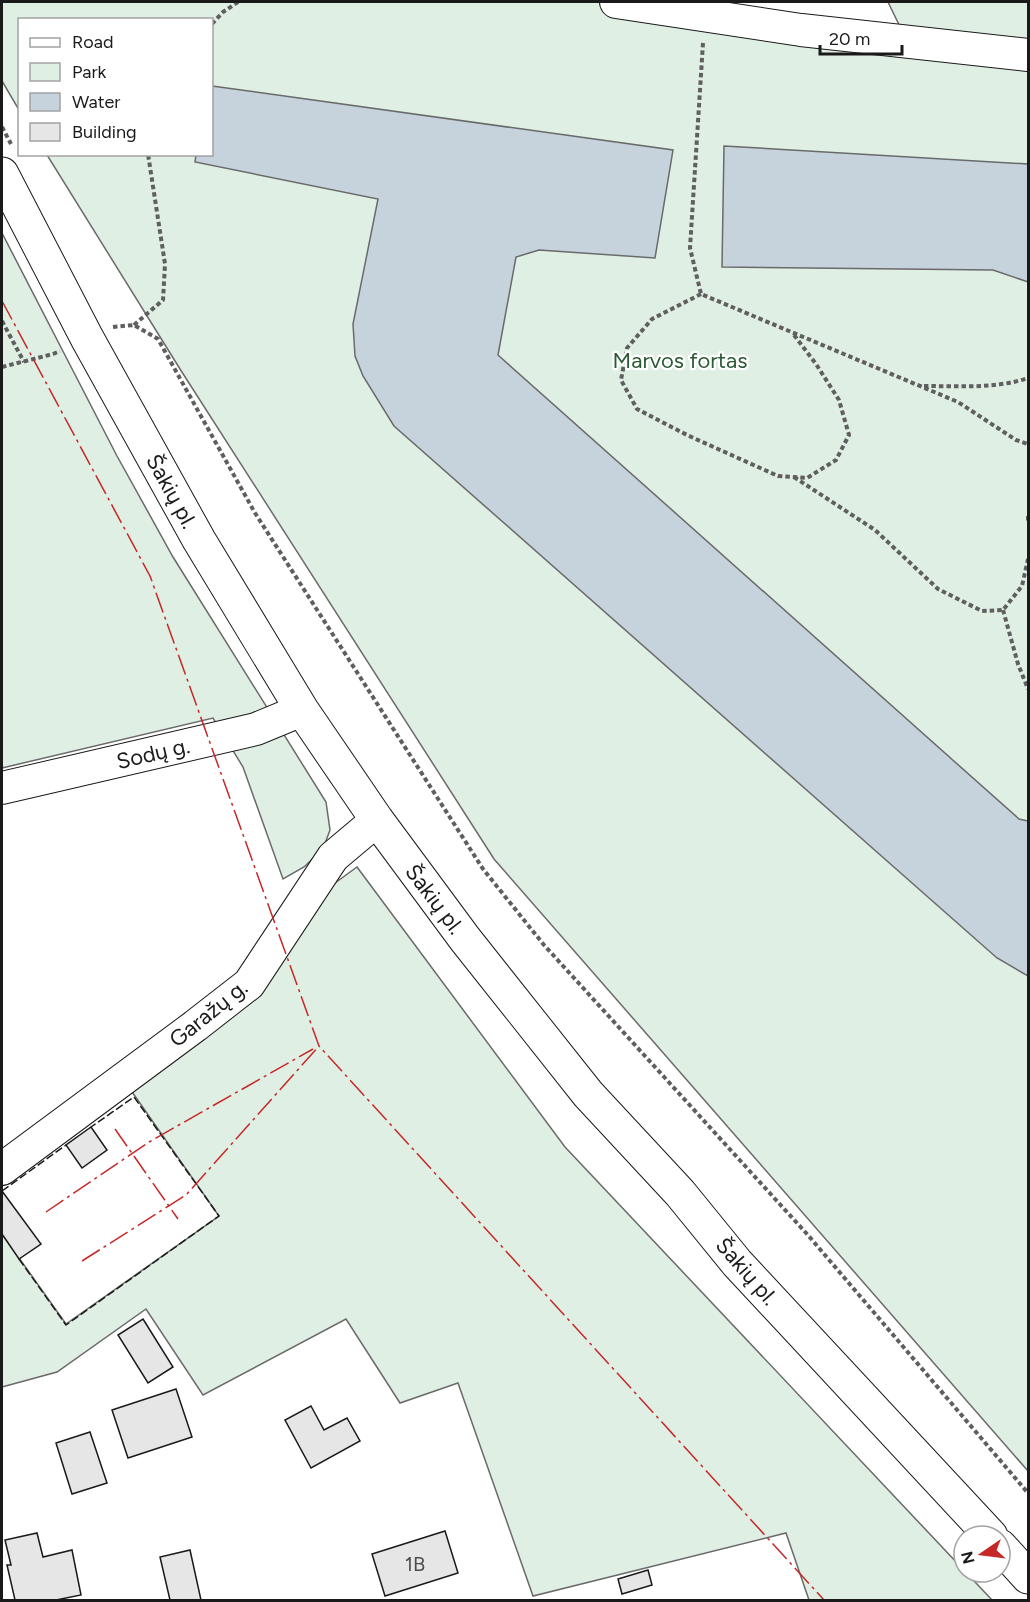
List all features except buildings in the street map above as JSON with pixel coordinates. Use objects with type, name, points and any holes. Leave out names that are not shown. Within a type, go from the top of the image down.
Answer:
[{"type":"main road","name":"Šakių pl.","points":[[2,174],[87,338],[199,540],[302,710],[377,820],[465,939],[588,1094],[680,1193],[737,1263],[980,1524]]},
{"type":"main road","points":[[1012,1559],[1029,1577]]},
{"type":"street","points":[[616,2],[801,30],[1029,55]]},
{"type":"street","name":"Sodų g.","points":[[2,788],[256,729],[302,710]]},
{"type":"street","name":"Garažų g.","points":[[2,1169],[249,984],[333,857],[377,820]]},
{"type":"path","points":[[213,23],[223,12],[238,2]]},
{"type":"path","points":[[701,294],[690,248],[705,15]]},
{"type":"path","points":[[134,326],[163,300],[165,264],[148,156]]},
{"type":"path","points":[[701,294],[958,402],[1016,440],[1029,444]]},
{"type":"path","points":[[701,294],[652,319],[627,348],[621,380],[637,409],[687,435],[778,476],[807,478],[836,460],[849,435],[839,400],[816,364],[792,333]]},
{"type":"path","points":[[2,321],[24,362]]},
{"type":"path","points":[[2,367],[53,354],[110,327],[134,326],[158,339],[255,513],[483,869],[544,945],[807,1234],[1029,1492]]},
{"type":"path","points":[[920,386],[972,386],[1017,382],[1029,378]]},
{"type":"path","points":[[794,477],[875,530],[938,589],[982,611],[1003,610],[1022,586],[1029,559]]},
{"type":"path","points":[[1029,516],[1029,522]]},
{"type":"path","points":[[1003,610],[1018,664],[1029,689]]},
{"type":"green space","name":"Marvos fortas","points":[[2,2],[631,2],[905,37],[888,2],[1028,2],[1028,1471],[494,859],[180,369],[48,156],[213,156],[213,18],[18,18],[18,108],[2,81]]},
{"type":"green space","points":[[2,233],[117,456],[173,557],[326,802],[330,830],[323,849],[304,867],[283,879],[243,767],[213,718],[2,768]]},
{"type":"green space","points":[[357,867],[565,1147],[952,1558],[952,1584],[977,1584],[992,1600],[809,1600],[786,1533],[533,1596],[458,1383],[400,1403],[346,1319],[203,1395],[146,1309],[57,1372],[2,1387],[2,1234],[66,1324],[219,1216],[130,1089],[324,891]]},
{"type":"water","points":[[213,86],[673,150],[655,258],[539,250],[516,257],[498,355],[1019,819],[1028,821],[1028,976],[997,958],[394,426],[363,376],[355,356],[353,324],[378,199],[195,162],[196,156],[213,156]]},
{"type":"water","points":[[724,146],[1028,164],[1028,282],[993,270],[722,267]]},
{"type":"fence","points":[[19,1259],[66,1325],[219,1216],[134,1097],[91,1127]]},
{"type":"fence","points":[[2,1191],[66,1145]]},
{"type":"power","points":[[2,301],[150,576],[319,1046],[824,1600]]},
{"type":"power","points":[[82,1261],[186,1195],[319,1046]]},
{"type":"power","points":[[46,1212],[149,1142],[313,1049]]},
{"type":"power","points":[[115,1129],[178,1219]]}]
